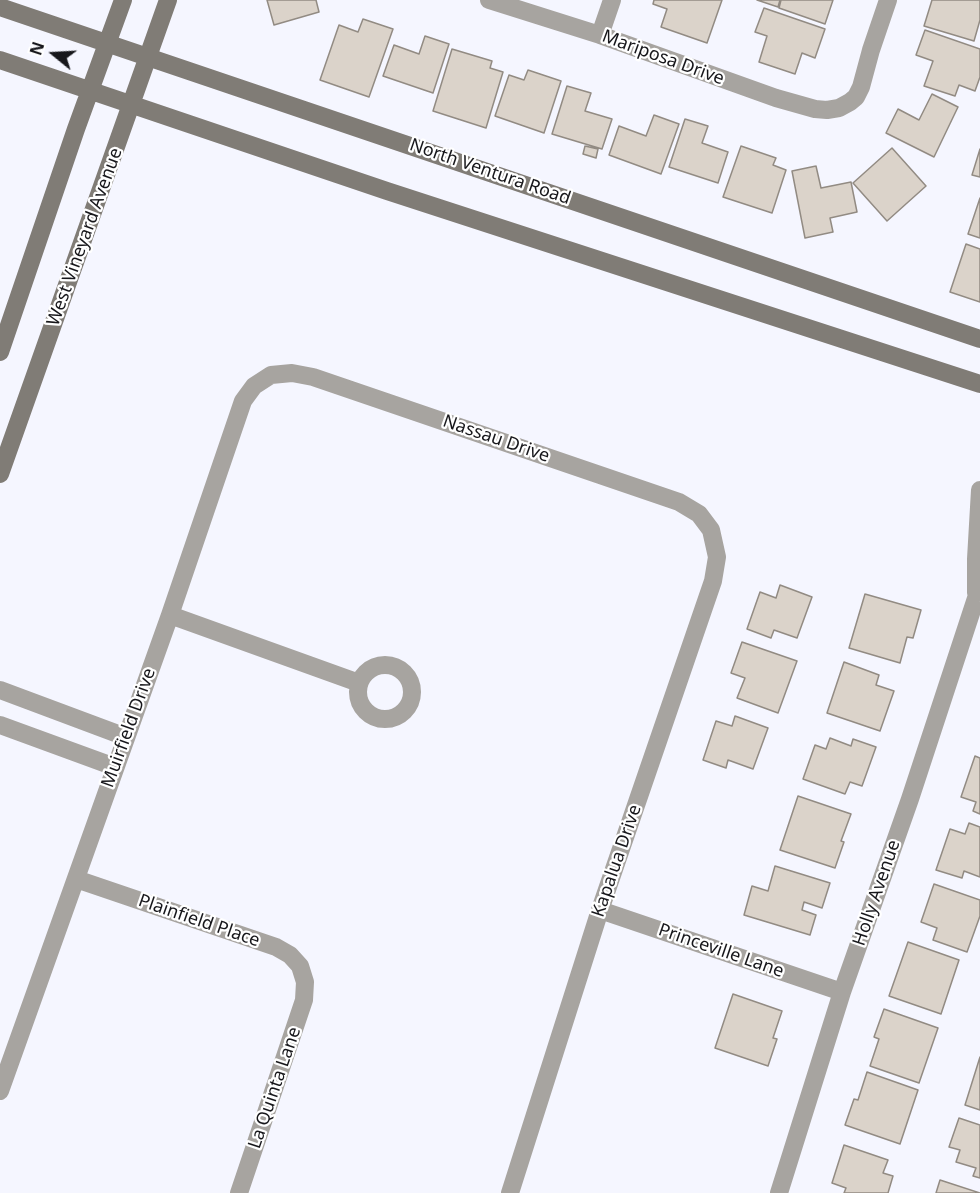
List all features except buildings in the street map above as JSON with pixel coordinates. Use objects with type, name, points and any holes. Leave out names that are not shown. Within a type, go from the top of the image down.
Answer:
[{"type":"main road","points":[[0,352],[123,0]]},
{"type":"main road","name":"West Vineyard Avenue","points":[[0,474],[168,0]]},
{"type":"main road","name":"North Ventura Road","points":[[0,7],[980,339]]},
{"type":"main road","points":[[0,60],[376,187],[980,384]]},
{"type":"street","name":"Mariposa Drive","points":[[489,0],[600,35],[776,98],[815,109],[839,108],[856,96],[861,87],[888,0]]},
{"type":"street","points":[[600,35],[612,0]]},
{"type":"street","name":"Nassau Drive","points":[[271,375],[292,373],[314,377],[679,502],[699,514],[711,530]]},
{"type":"street","name":"Muirfield Drive","points":[[0,1091],[170,615],[243,401],[254,386],[271,375]]},
{"type":"street","name":"Holly Avenue","points":[[779,1193],[842,992],[910,799],[978,590],[976,559],[980,490]]},
{"type":"street","name":"Kapalua Drive","points":[[510,1193],[600,910],[713,581],[717,557],[711,530]]},
{"type":"street","points":[[170,615],[359,683]]},
{"type":"street","points":[[0,690],[126,736]]},
{"type":"street","points":[[0,725],[115,767]]},
{"type":"street","name":"Plainfield Place","points":[[76,879],[276,947],[290,955],[300,966],[305,982]]},
{"type":"street","name":"Princeville Lane","points":[[600,910],[842,992]]},
{"type":"street","name":"La Quinta Lane","points":[[239,1193],[304,1000],[305,982]]}]
